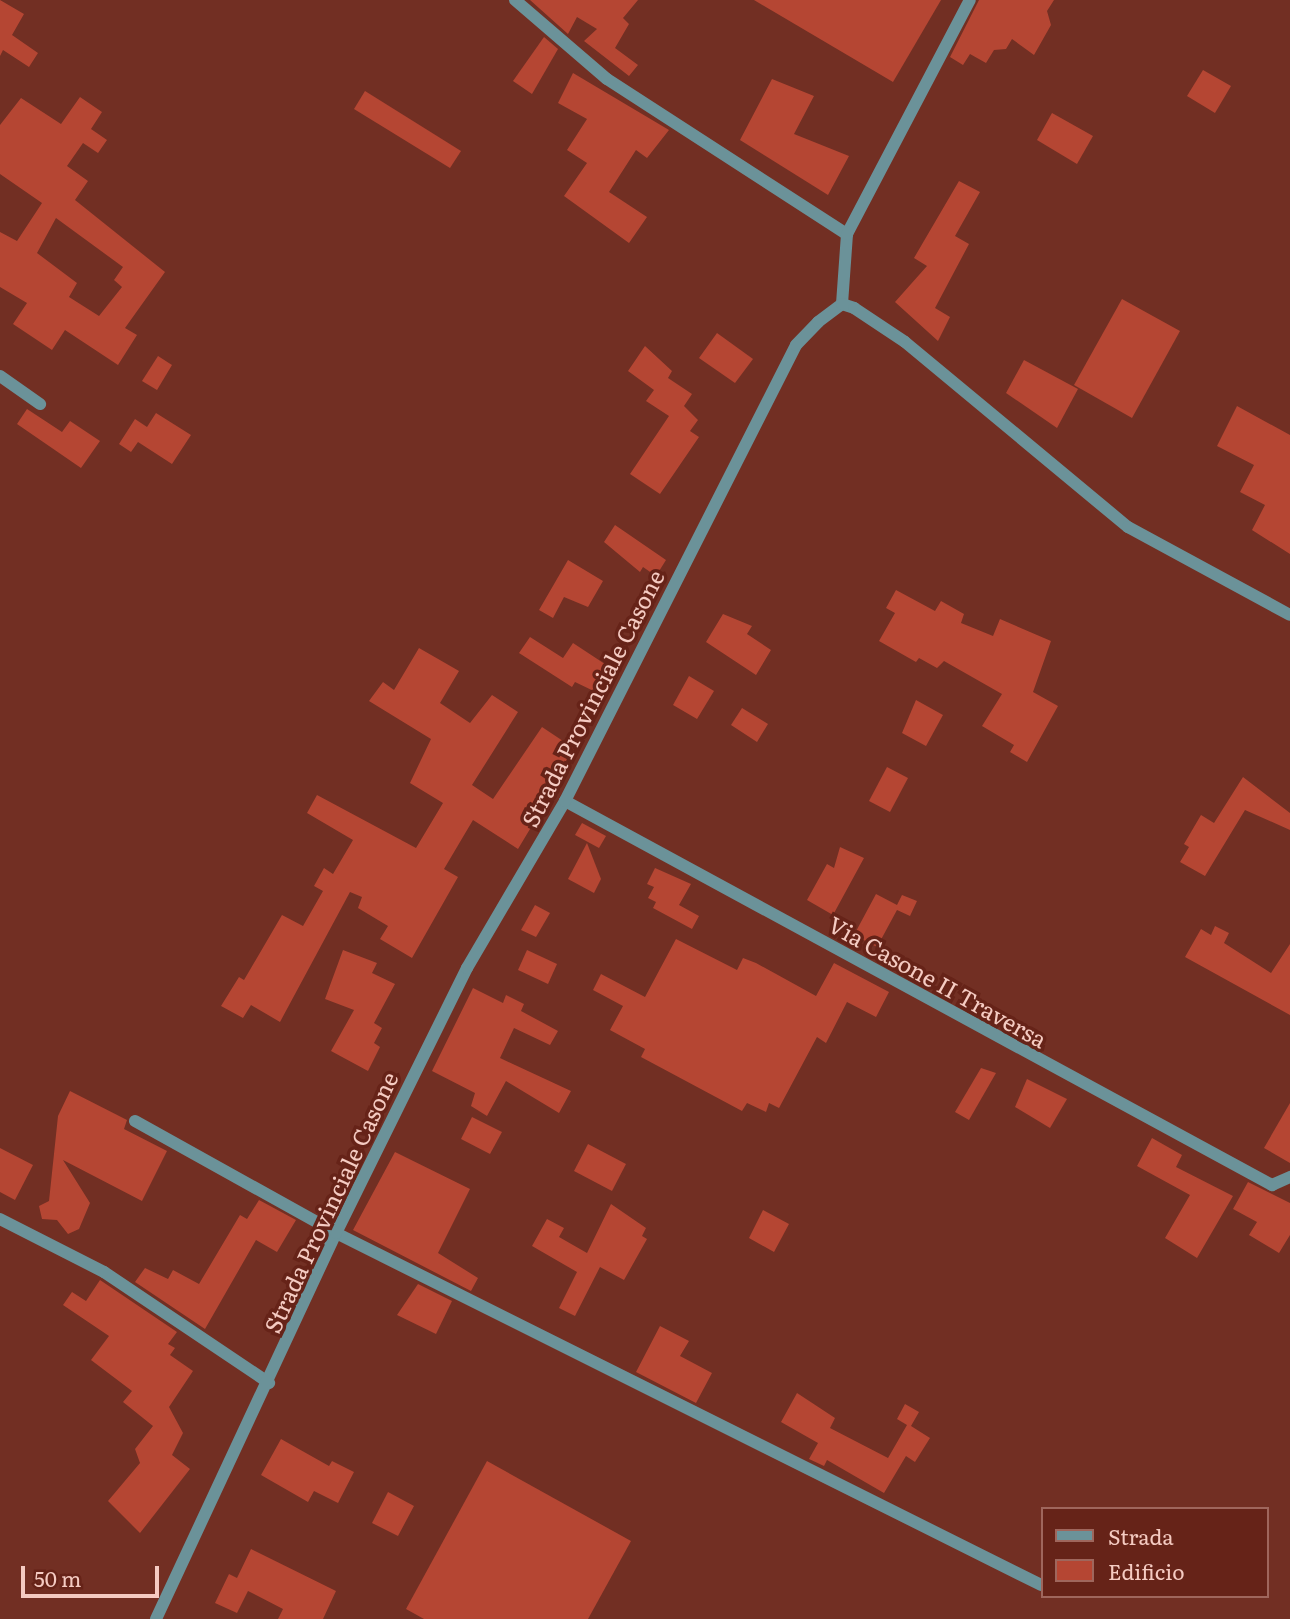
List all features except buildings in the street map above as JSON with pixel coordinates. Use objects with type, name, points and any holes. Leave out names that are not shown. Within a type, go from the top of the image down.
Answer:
[{"type":"street","points":[[515,0],[607,79],[847,234]]},
{"type":"street","points":[[970,0],[847,234],[842,303],[905,342],[1128,527],[1290,615]]},
{"type":"street","name":"Strada Provinciale Casone","points":[[156,1619],[269,1383],[335,1233],[467,968],[565,801],[796,345],[842,303]]},
{"type":"street","points":[[0,376],[40,404]]},
{"type":"street","name":"Via Casone II Traversa","points":[[565,801],[1261,1180],[1279,1186],[1290,1177]]},
{"type":"street","points":[[135,1121],[335,1233],[1041,1585]]},
{"type":"street","points":[[0,1219],[104,1272],[269,1383]]}]
